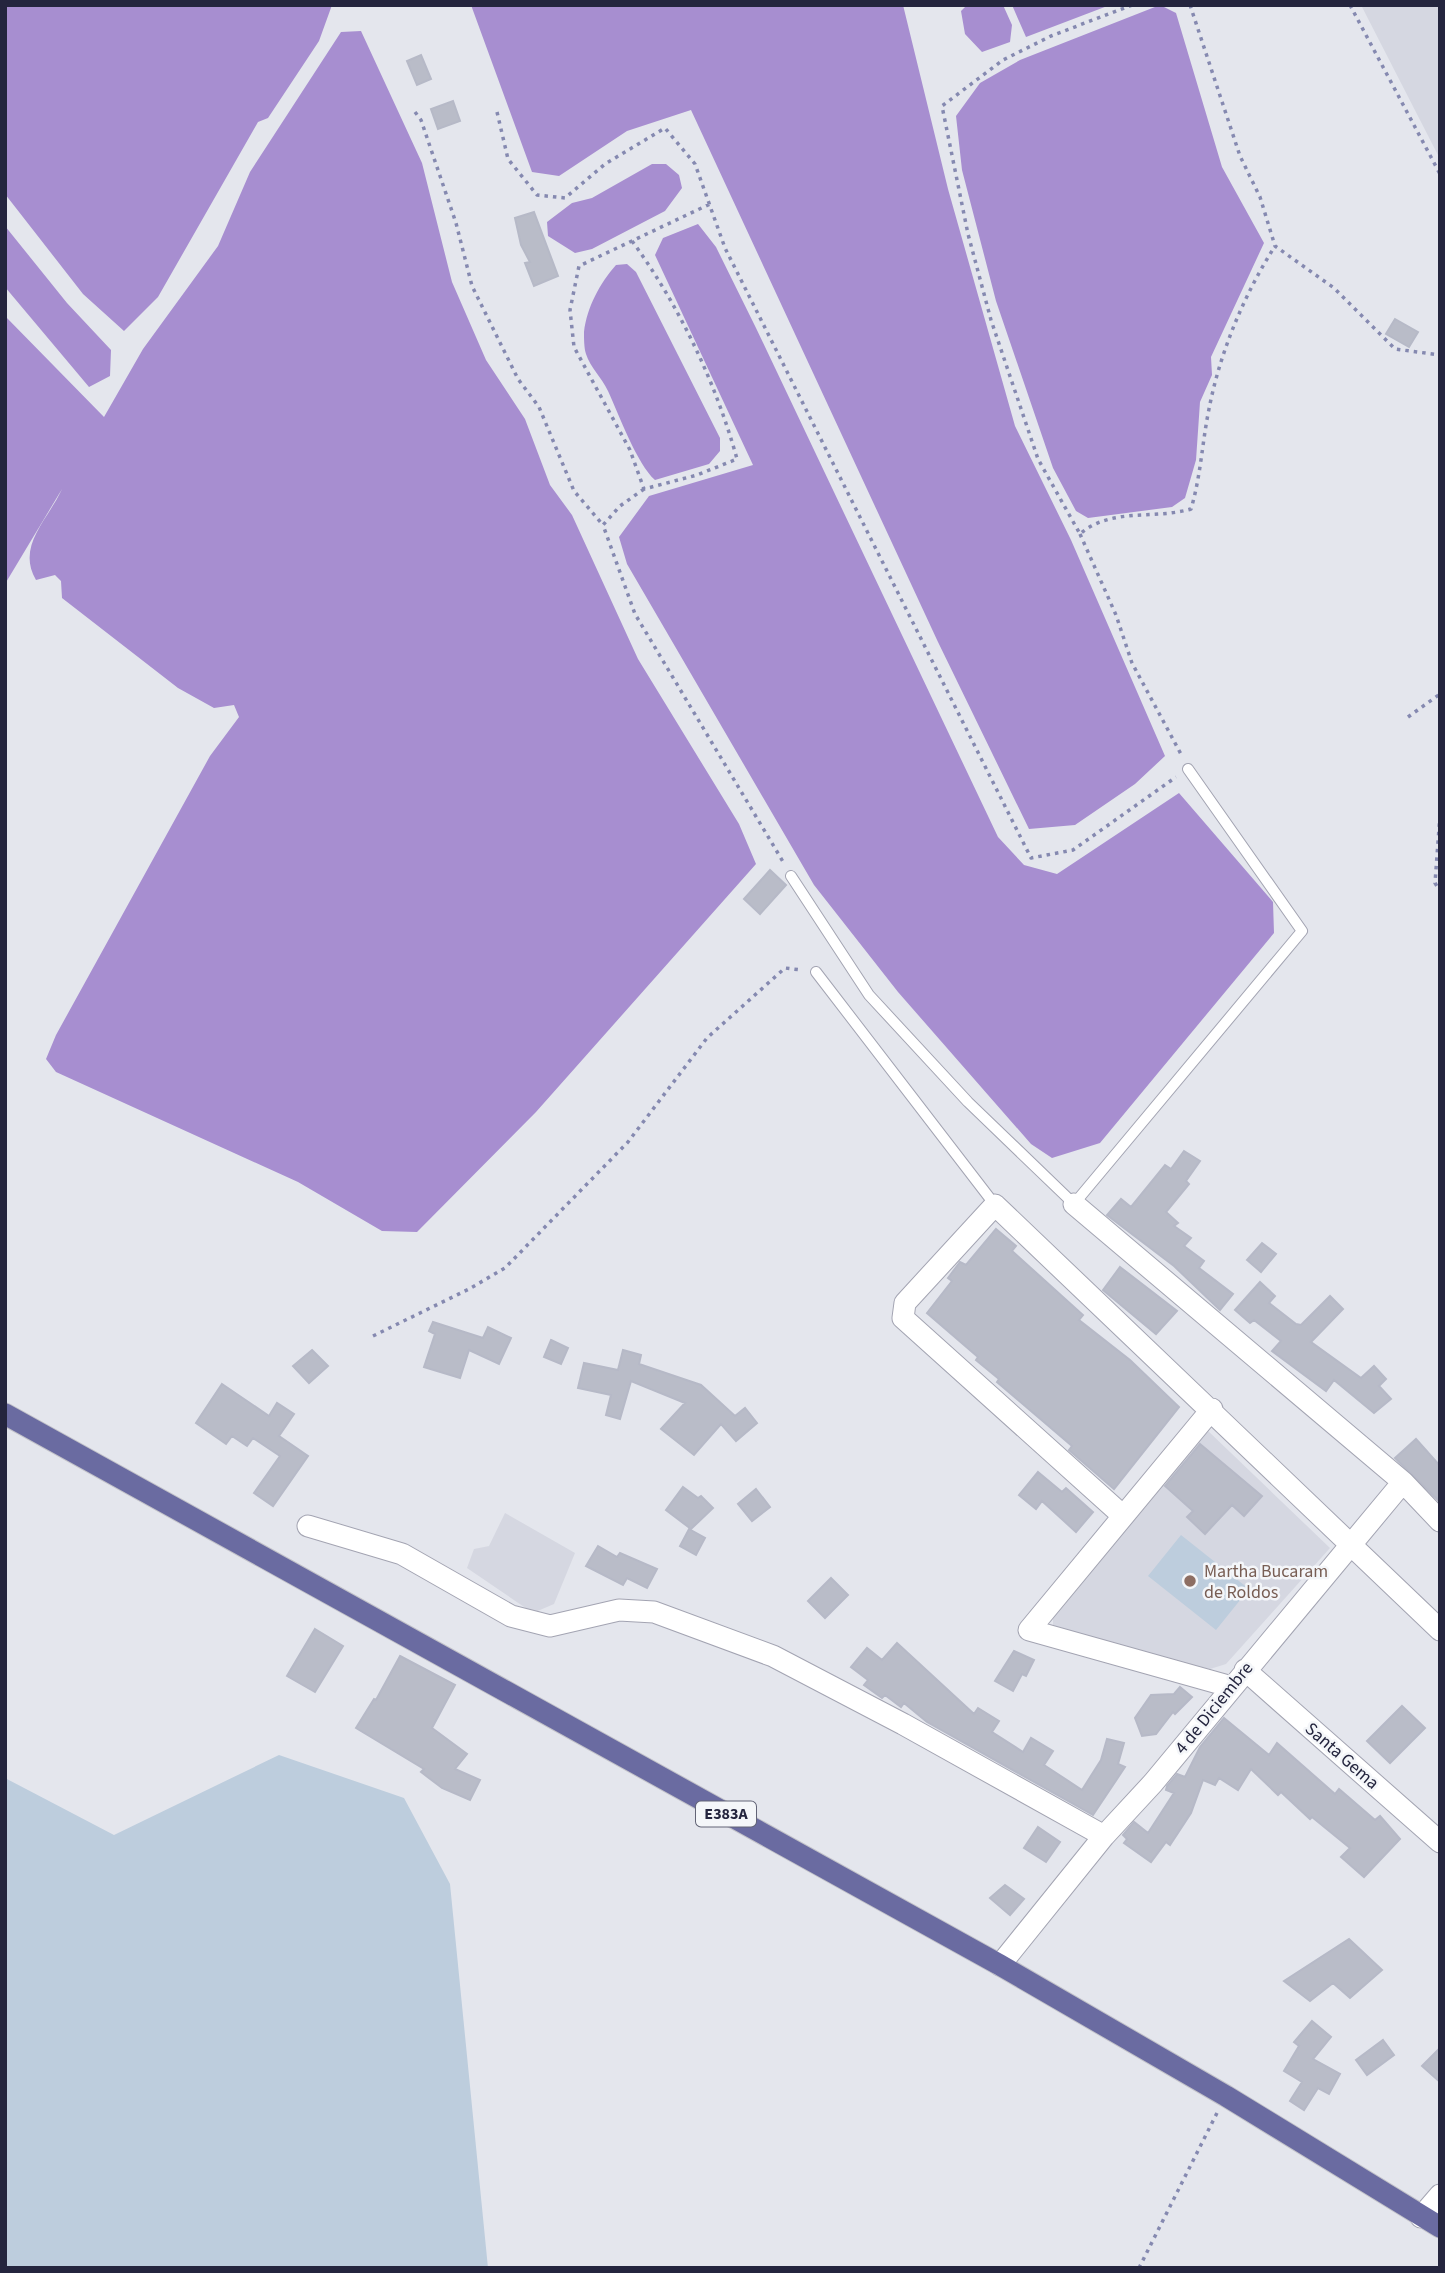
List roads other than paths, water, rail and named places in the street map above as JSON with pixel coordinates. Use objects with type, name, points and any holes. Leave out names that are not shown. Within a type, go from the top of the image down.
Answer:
[{"type":"main road","name":"E383A","points":[[5,1415],[1000,1965],[1226,2096],[1431,2222]]},
{"type":"street","points":[[1074,1204],[1403,1482],[1440,1521]]},
{"type":"street","points":[[1122,1515],[903,1318],[905,1303],[995,1205],[1212,1409],[1440,1630]]},
{"type":"street","points":[[1212,1409],[1029,1630],[1232,1687]]},
{"type":"street","name":"4 de Diciembre","points":[[1000,1965],[1104,1836],[1153,1783],[1403,1482]]},
{"type":"street","points":[[308,1525],[402,1554],[511,1616],[550,1626],[619,1610],[654,1612],[773,1656],[903,1724],[1104,1836]]},
{"type":"street","name":"Santa Gema","points":[[1245,1670],[1440,1842]]},
{"type":"street","points":[[1431,2222],[1440,2195]]},
{"type":"lane","points":[[791,876],[869,995],[968,1102],[1074,1204],[1302,931],[1188,769]]},
{"type":"lane","points":[[816,972],[995,1205]]},
{"type":"place","name":"Martha Bucaram de Roldos","points":[[1190,1581]]}]
